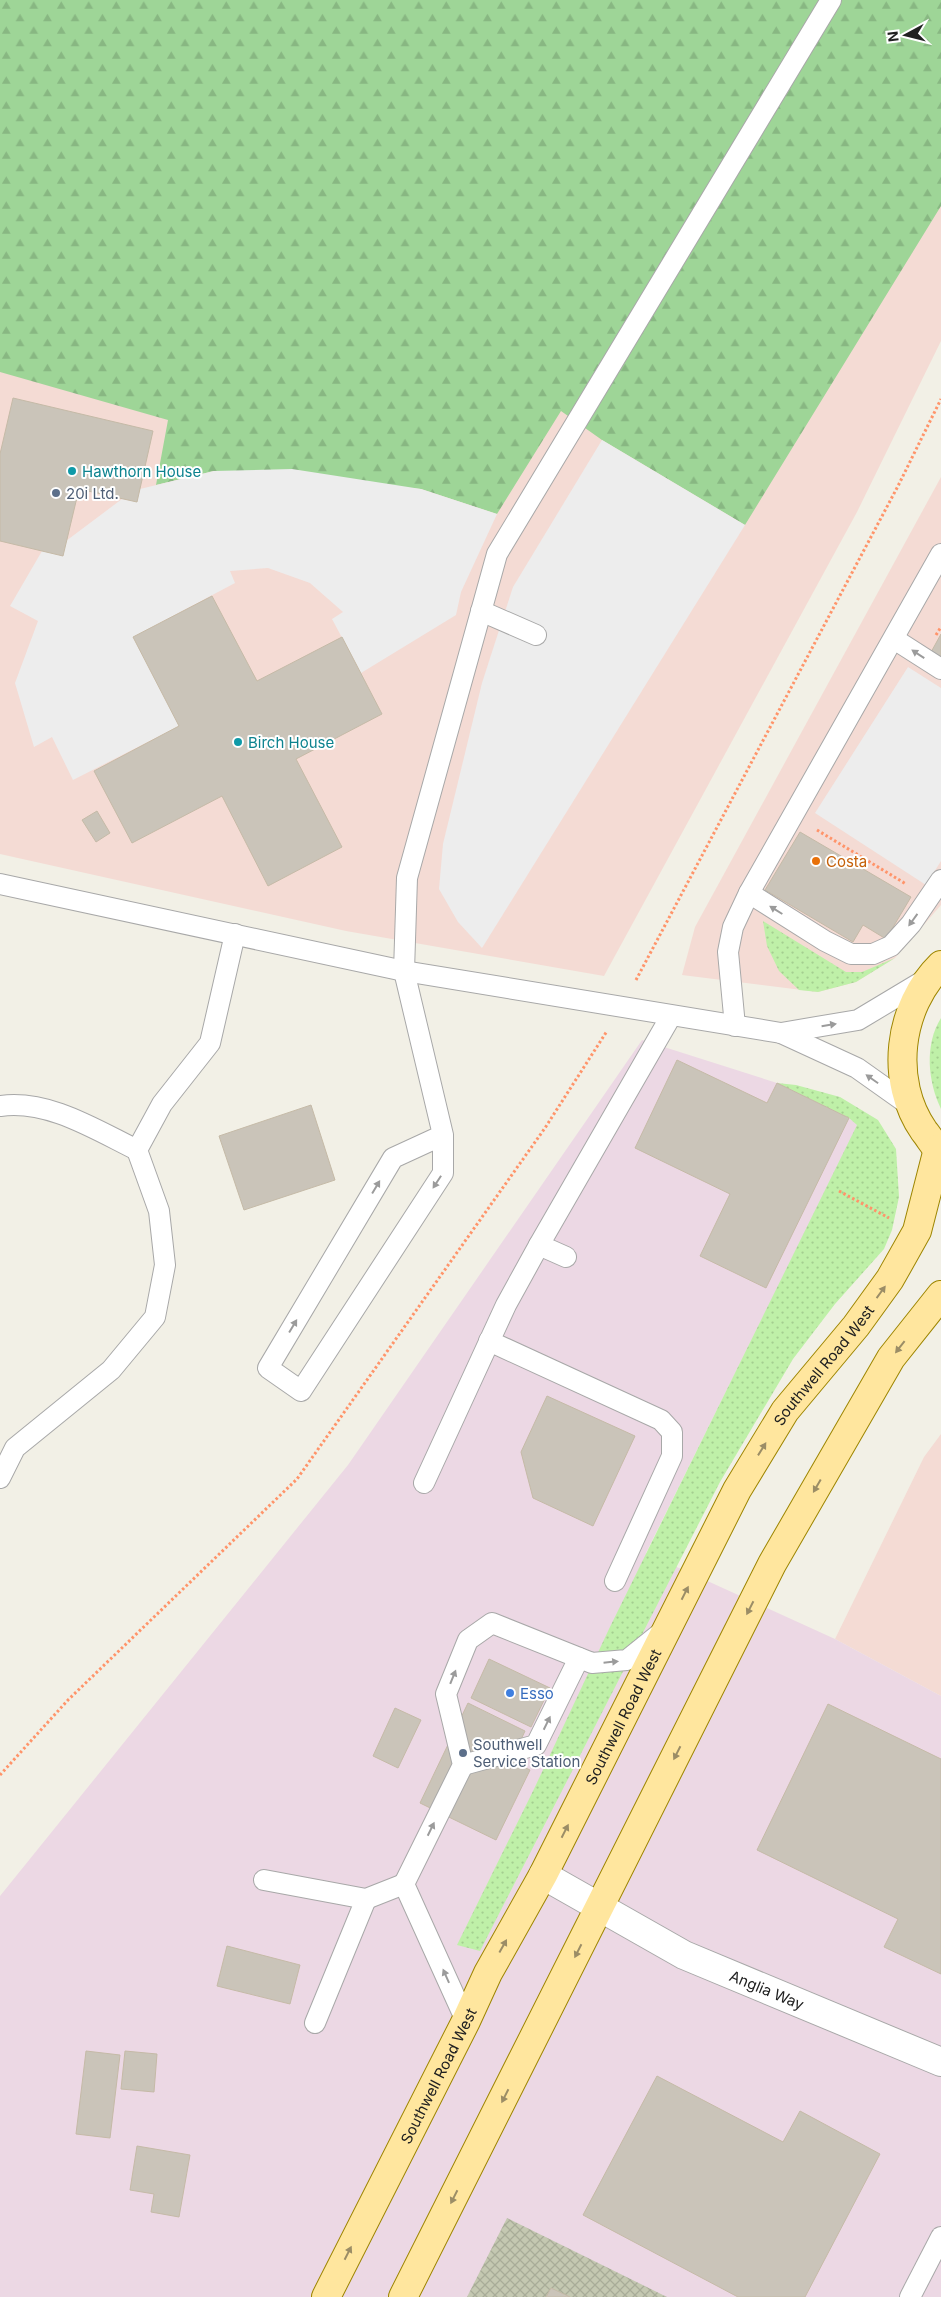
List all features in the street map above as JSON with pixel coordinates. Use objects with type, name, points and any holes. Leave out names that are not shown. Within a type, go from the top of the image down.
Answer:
[{"type":"main road","points":[[935,971],[909,1012],[902,1051],[905,1087],[912,1107],[917,1120],[939,1151]]},
{"type":"main road","name":"Southwell Road West","points":[[326,2297],[466,2021],[488,1973],[542,1875],[737,1490],[786,1411],[856,1326],[895,1271],[917,1230],[939,1151]]},
{"type":"main road","points":[[403,2297],[772,1564],[891,1358],[941,1295]]},
{"type":"street","name":"Anglia Way","points":[[542,1875],[684,1955],[941,2062]]},
{"type":"lane","points":[[443,1135],[394,1158],[268,1368],[301,1390],[443,1173],[443,1135],[404,970],[407,878],[497,554],[831,0]]},
{"type":"lane","points":[[735,1026],[728,952],[733,927],[749,893],[941,554]]},
{"type":"lane","points":[[481,611],[536,635]]},
{"type":"lane","points":[[894,639],[941,669]]},
{"type":"lane","points":[[749,893],[825,941],[851,954],[872,954],[891,946],[898,939],[911,924],[941,880]]},
{"type":"lane","points":[[0,884],[404,970],[781,1033],[857,1068],[912,1107]]},
{"type":"lane","points":[[137,1150],[162,1104],[210,1043],[235,934]]},
{"type":"lane","points":[[781,1033],[858,1020],[935,971]]},
{"type":"lane","points":[[424,1483],[506,1305],[671,1016]]},
{"type":"lane","points":[[0,1106],[16,1104],[67,1116],[137,1150],[159,1211],[165,1265],[155,1317],[111,1370],[15,1448],[1,1473]]},
{"type":"lane","points":[[539,1245],[566,1256]]},
{"type":"lane","points":[[489,1341],[661,1420],[672,1432],[672,1456],[615,1581]]},
{"type":"lane","points":[[264,1880],[366,1899],[404,1884],[463,1765],[446,1694],[468,1640],[492,1623],[592,1663],[627,1660],[669,1626]]},
{"type":"lane","points":[[463,1765],[536,1745],[579,1658]]},
{"type":"lane","points":[[404,1884],[466,2021]]},
{"type":"lane","points":[[315,2023],[366,1899]]},
{"type":"lane","points":[[910,2297],[941,2237]]},
{"type":"path","points":[[0,1776],[68,1700],[297,1480],[546,1128],[623,1006],[651,949],[898,486],[941,399]]},
{"type":"path","points":[[793,815],[910,886]]},
{"type":"path","points":[[839,1191],[890,1218]]},
{"type":"shaded area","points":[[0,0],[941,0],[941,341],[857,512],[604,976],[346,931],[0,854]]},
{"type":"shaded area","points":[[602,440],[745,525],[482,948],[458,922],[439,889],[443,844],[482,683],[513,587]]},
{"type":"shaded area","points":[[292,469],[421,489],[497,514],[461,592],[456,615],[361,673],[332,619],[343,612],[310,583],[268,568],[230,571],[235,583],[133,637],[179,726],[73,780],[52,737],[34,747],[15,683],[38,621],[10,606],[42,551],[63,556],[66,541],[122,499],[137,502],[140,489],[214,471]]},
{"type":"shaded area","points":[[941,477],[941,905],[895,958],[856,982],[818,992],[682,975],[695,927]]},
{"type":"shaded area","points":[[908,667],[941,688],[941,861],[926,885],[815,813]]},
{"type":"shaded area","points":[[642,1040],[777,1083],[849,1118],[858,1125],[646,1553],[835,1639],[941,1696],[941,2297],[0,2297],[0,1896],[348,1465]]},
{"type":"shaded area","points":[[941,1434],[941,1696],[835,1639],[924,1457]]},
{"type":"shaded area","points":[[507,2218],[667,2297],[467,2297]]},
{"type":"green space","points":[[0,0],[941,0],[941,206],[745,525],[602,440],[561,411],[497,514],[421,489],[214,471],[156,485],[168,420],[0,372]]},
{"type":"green space","points":[[763,921],[846,972],[862,972],[895,958],[856,982],[818,992],[799,990],[779,971],[767,946]]},
{"type":"green space","points":[[941,1018],[941,1109],[933,1087],[930,1052],[932,1040]]},
{"type":"green space","points":[[777,1083],[796,1085],[840,1097],[878,1120],[896,1149],[899,1197],[892,1230],[884,1249],[835,1304],[793,1359],[720,1482],[480,1951],[457,1945],[534,1789],[609,1629],[857,1125],[849,1118]]},
{"type":"building","name":"Hawthorn House","points":[[13,398],[153,431],[137,502],[79,489],[63,556],[0,541],[0,454]]},
{"type":"building","name":"Birch House","points":[[212,596],[257,681],[342,637],[382,714],[296,759],[342,847],[268,886],[222,796],[132,843],[94,771],[179,726],[133,637]]},
{"type":"building","points":[[941,634],[941,660],[930,654]]},
{"type":"building","points":[[97,811],[110,833],[96,842],[82,820]]},
{"type":"building","name":"Costa","points":[[800,832],[911,897],[886,939],[863,925],[853,942],[765,890]]},
{"type":"building","points":[[677,1060],[767,1103],[777,1083],[849,1118],[766,1288],[700,1256],[730,1194],[635,1148]]},
{"type":"building","points":[[311,1105],[335,1180],[244,1210],[219,1136]]},
{"type":"building","points":[[547,1396],[635,1436],[593,1526],[533,1498],[521,1452]]},
{"type":"building","name":"Esso","points":[[489,1659],[550,1688],[531,1727],[471,1698]]},
{"type":"building","points":[[468,1703],[525,1731],[511,1761],[530,1770],[496,1840],[420,1803]]},
{"type":"building","points":[[828,1704],[941,1759],[941,1974],[884,1947],[898,1919],[757,1850]]},
{"type":"building","points":[[395,1708],[421,1720],[398,1768],[373,1756]]},
{"type":"building","points":[[227,1946],[300,1965],[290,2004],[217,1986]]},
{"type":"building","points":[[86,2051],[120,2055],[110,2138],[76,2134]]},
{"type":"building","points":[[125,2051],[157,2054],[154,2092],[121,2089]]},
{"type":"building","points":[[657,2076],[783,2142],[800,2111],[880,2154],[805,2297],[738,2297],[583,2215]]},
{"type":"building","points":[[137,2146],[190,2155],[179,2217],[151,2212],[154,2194],[130,2190]]},
{"type":"building","points":[[551,2288],[570,2297],[546,2297]]},
{"type":"place","name":"Hawthorn House","points":[[72,471]]},
{"type":"place","name":"20i Ltd.","points":[[56,493]]},
{"type":"place","name":"Birch House","points":[[238,742]]},
{"type":"place","name":"Costa","points":[[816,861]]},
{"type":"place","name":"Esso","points":[[510,1693]]},
{"type":"place","name":"Southwell Service Station","points":[[463,1753]]}]
